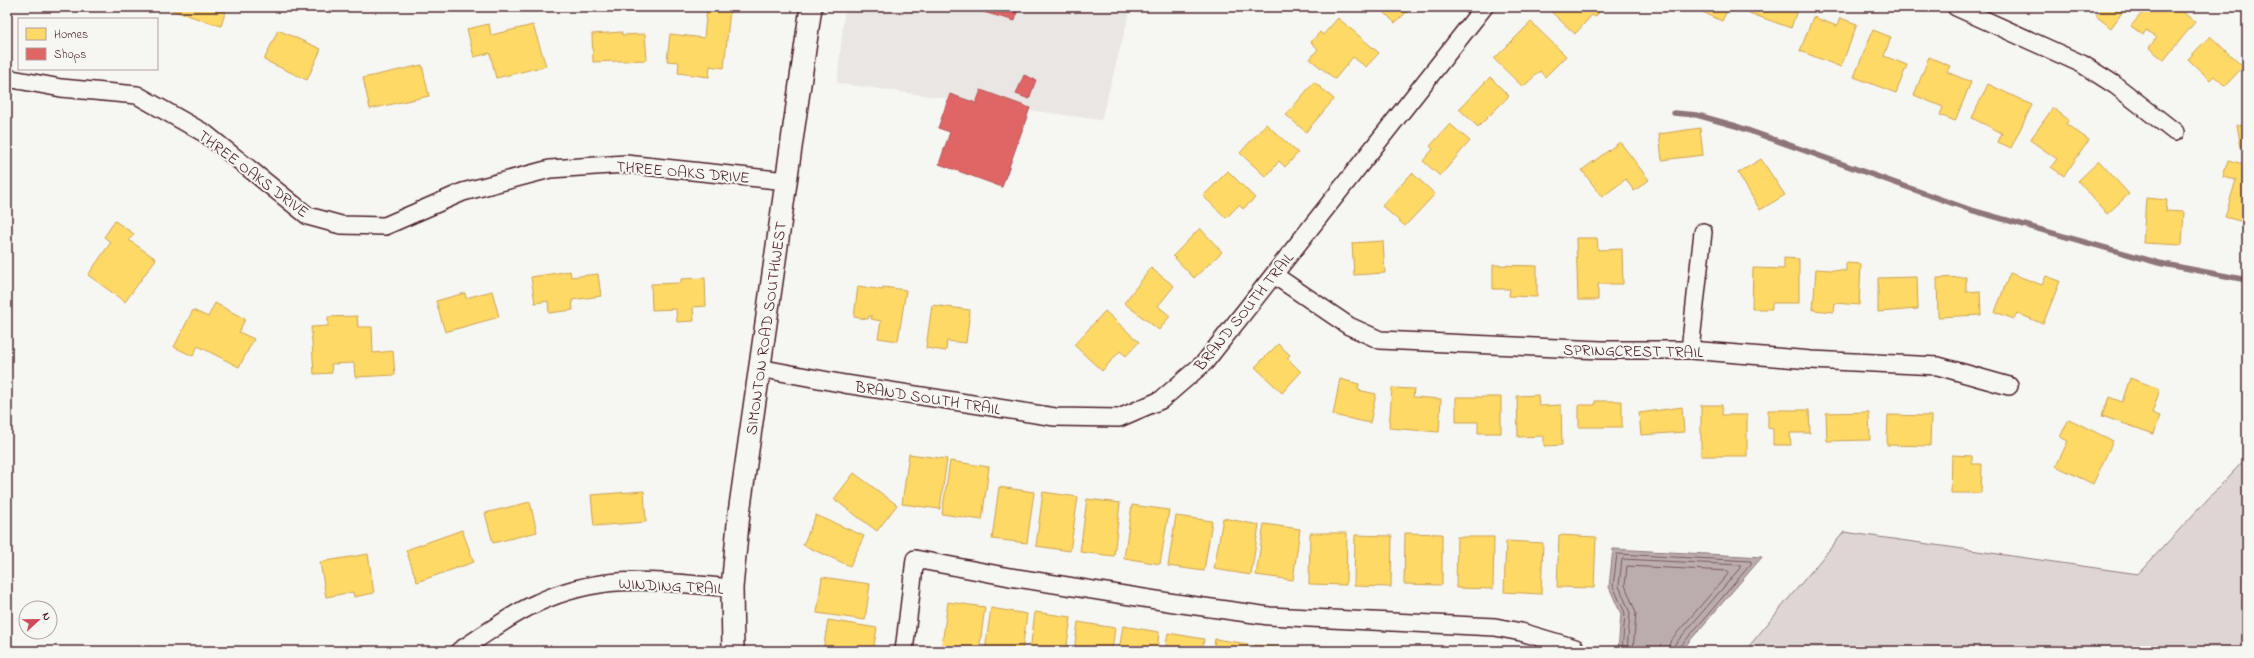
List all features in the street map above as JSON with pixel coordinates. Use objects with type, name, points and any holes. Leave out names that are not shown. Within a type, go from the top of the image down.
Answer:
[{"type":"street","name":"SIMONTON ROAD SOUTHWEST","points":[[733,651],[732,588],[739,514],[811,7]]},
{"type":"street","name":"BRAND SOUTH TRAIL","points":[[759,368],[845,384],[1055,418],[1119,418],[1161,400],[1205,362],[1484,7]]},
{"type":"street","points":[[1956,7],[2082,64],[2115,85],[2175,132]]},
{"type":"street","name":"THREE OAKS DRIVE","points":[[7,78],[61,88],[137,95],[206,134],[308,216],[340,225],[385,226],[463,192],[550,169],[626,164],[787,181]]},
{"type":"street","points":[[1690,350],[1703,232]]},
{"type":"street","name":"SPRINGCREST TRAIL","points":[[1274,275],[1349,326],[1380,340],[1601,350],[1690,350],[1811,360],[1938,366],[2009,386]]},
{"type":"street","points":[[904,651],[915,558],[1010,577],[1269,616],[1495,627],[1522,632],[1575,648]]},
{"type":"street","name":"WINDING TRAIL","points":[[459,651],[536,603],[556,595],[600,583],[640,580],[732,588]]},
{"type":"shaded area","points":[[845,7],[1131,7],[1101,120],[837,83]]},
{"type":"shaded area","points":[[2247,457],[2247,651],[1745,651],[1844,532],[2138,574]]},
{"type":"water","points":[[1613,549],[1762,557],[1681,651],[1618,651],[1621,614],[1609,587]]},
{"type":"building: Homes","points":[[172,7],[227,7],[221,26],[171,10]]},
{"type":"building: Homes","points":[[707,7],[730,10],[724,68],[710,66],[709,77],[678,73],[679,62],[667,61],[670,34],[704,38]]},
{"type":"building: Homes","points":[[1379,7],[1412,7],[1395,23]]},
{"type":"building: Homes","points":[[1546,7],[1604,7],[1595,17],[1592,15],[1575,34]]},
{"type":"building: Homes","points":[[1692,7],[1729,7],[1722,21]]},
{"type":"building: Homes","points":[[1751,7],[1798,7],[1791,28],[1749,13]]},
{"type":"building: Homes","points":[[2098,7],[2126,7],[2111,28],[2096,16],[2101,9]]},
{"type":"building: Homes","points":[[2147,7],[2177,7],[2195,22],[2164,60],[2149,48],[2156,38],[2146,30],[2143,35],[2131,26]]},
{"type":"building: Homes","points":[[1813,17],[1837,26],[1840,18],[1857,24],[1841,67],[1800,51]]},
{"type":"building: Homes","points":[[1338,18],[1379,53],[1366,67],[1353,57],[1335,79],[1310,59],[1318,49],[1311,42],[1320,32],[1323,35]]},
{"type":"building: Homes","points":[[1531,22],[1566,56],[1545,77],[1540,71],[1523,87],[1494,59]]},
{"type":"building: Homes","points":[[489,24],[491,35],[533,25],[546,66],[496,78],[490,53],[474,57],[467,29]]},
{"type":"building: Homes","points":[[278,30],[321,49],[307,80],[264,60]]},
{"type":"building: Homes","points":[[1873,30],[1891,37],[1884,56],[1907,65],[1896,93],[1854,77]]},
{"type":"building: Homes","points":[[622,32],[622,35],[645,34],[647,60],[593,62],[592,34]]},
{"type":"building: Homes","points":[[2210,36],[2243,67],[2225,86],[2214,76],[2210,80],[2188,59]]},
{"type":"building: Homes","points":[[1929,57],[1950,66],[1947,72],[1971,82],[1955,121],[1940,115],[1943,107],[1914,95]]},
{"type":"building: Homes","points":[[422,65],[429,96],[370,109],[363,78]]},
{"type":"building: Homes","points":[[1490,77],[1509,96],[1478,127],[1459,109]]},
{"type":"building: Homes","points":[[1314,82],[1334,99],[1306,132],[1286,115]]},
{"type":"building: Homes","points":[[1988,84],[2032,105],[2011,148],[1998,142],[2002,133],[1972,118]]},
{"type":"building: Homes","points":[[2053,108],[2069,120],[2066,124],[2089,140],[2064,176],[2051,167],[2057,159],[2030,140]]},
{"type":"building: Homes","points":[[1266,124],[1298,153],[1285,167],[1279,161],[1266,177],[1240,153]]},
{"type":"building: Homes","points":[[1450,124],[1470,141],[1440,176],[1423,161],[1433,149],[1430,146]]},
{"type":"building: Homes","points":[[2247,124],[2247,146],[2241,147],[2237,125]]},
{"type":"building: Homes","points":[[1700,128],[1703,155],[1662,160],[1659,134]]},
{"type":"building: Homes","points":[[1620,142],[1649,180],[1634,191],[1626,179],[1602,197],[1582,170]]},
{"type":"building: Homes","points":[[1761,159],[1785,195],[1760,210],[1738,173]]},
{"type":"building: Homes","points":[[2228,160],[2247,165],[2247,223],[2225,217],[2236,180],[2223,177]]},
{"type":"building: Homes","points":[[2099,161],[2129,194],[2107,214],[2078,181]]},
{"type":"building: Homes","points":[[1228,171],[1255,198],[1243,209],[1239,205],[1226,218],[1203,196]]},
{"type":"building: Homes","points":[[1412,173],[1435,194],[1405,226],[1382,206]]},
{"type":"building: Homes","points":[[2146,198],[2167,200],[2166,211],[2184,212],[2182,245],[2143,243]]},
{"type":"building: Homes","points":[[115,221],[134,234],[129,240],[156,259],[125,302],[88,275],[111,242],[104,237]]},
{"type":"building: Homes","points":[[1200,228],[1222,252],[1194,278],[1173,256]]},
{"type":"building: Homes","points":[[1576,238],[1597,238],[1598,250],[1622,249],[1623,284],[1598,284],[1598,300],[1578,300]]},
{"type":"building: Homes","points":[[1383,241],[1385,273],[1354,275],[1352,243]]},
{"type":"building: Homes","points":[[1784,258],[1799,259],[1799,303],[1772,303],[1772,309],[1752,309],[1753,268],[1784,269]]},
{"type":"building: Homes","points":[[1846,263],[1861,264],[1859,305],[1835,303],[1834,312],[1813,310],[1816,269],[1846,271]]},
{"type":"building: Homes","points":[[1493,265],[1537,266],[1537,297],[1509,296],[1510,289],[1493,289]]},
{"type":"building: Homes","points":[[1151,268],[1174,286],[1158,306],[1170,316],[1159,330],[1124,303]]},
{"type":"building: Homes","points":[[570,271],[571,277],[598,274],[601,296],[572,300],[573,310],[549,313],[548,301],[535,303],[531,277]]},
{"type":"building: Homes","points":[[2010,273],[2042,285],[2046,276],[2060,281],[2043,324],[2017,313],[2014,319],[1995,312]]},
{"type":"building: Homes","points":[[1917,277],[1918,309],[1878,312],[1878,278]]},
{"type":"building: Homes","points":[[1966,277],[1966,292],[1980,291],[1981,315],[1938,317],[1937,278]]},
{"type":"building: Homes","points":[[705,278],[706,306],[693,307],[694,321],[677,322],[676,309],[652,310],[651,284],[681,283],[681,279]]},
{"type":"building: Homes","points":[[858,286],[883,290],[883,287],[906,290],[898,341],[878,338],[881,321],[871,319],[872,316],[869,316],[868,319],[854,317]]},
{"type":"building: Homes","points":[[492,291],[499,317],[445,332],[436,301],[465,293],[466,298]]},
{"type":"building: Homes","points":[[215,303],[245,319],[239,332],[254,339],[239,367],[198,346],[193,356],[174,347],[193,310],[208,317]]},
{"type":"building: Homes","points":[[932,305],[970,310],[966,343],[947,341],[946,351],[926,348]]},
{"type":"building: Homes","points":[[1105,311],[1139,342],[1126,356],[1120,351],[1102,371],[1074,345]]},
{"type":"building: Homes","points":[[357,316],[358,327],[372,327],[373,353],[393,351],[395,375],[355,377],[354,363],[331,364],[332,373],[314,374],[311,327],[328,326],[328,317]]},
{"type":"building: Homes","points":[[1278,344],[1290,355],[1287,358],[1301,372],[1282,393],[1255,367]]},
{"type":"building: Homes","points":[[2130,378],[2160,389],[2152,413],[2160,416],[2154,434],[2102,416],[2109,397],[2122,402]]},
{"type":"building: Homes","points":[[1340,379],[1359,384],[1358,390],[1376,394],[1370,423],[1333,415]]},
{"type":"building: Homes","points":[[1392,388],[1414,389],[1413,397],[1441,399],[1439,432],[1389,428]]},
{"type":"building: Homes","points":[[1538,395],[1539,406],[1561,405],[1562,445],[1544,446],[1544,436],[1518,437],[1517,396]]},
{"type":"building: Homes","points":[[1456,397],[1501,397],[1501,433],[1478,433],[1478,422],[1456,422]]},
{"type":"building: Homes","points":[[1595,401],[1622,401],[1622,427],[1579,427],[1579,405],[1595,405]]},
{"type":"building: Homes","points":[[1701,405],[1722,405],[1722,415],[1747,415],[1747,456],[1701,456]]},
{"type":"building: Homes","points":[[1682,407],[1684,432],[1641,435],[1639,413]]},
{"type":"building: Homes","points":[[1768,410],[1809,410],[1810,433],[1790,433],[1791,445],[1773,445],[1773,429],[1768,428]]},
{"type":"building: Homes","points":[[1869,412],[1870,440],[1827,441],[1826,413]]},
{"type":"building: Homes","points":[[1888,415],[1931,416],[1930,446],[1887,445]]},
{"type":"building: Homes","points":[[2069,419],[2113,441],[2093,484],[2056,466],[2068,441],[2060,437]]},
{"type":"building: Homes","points":[[909,454],[947,459],[940,509],[902,504]]},
{"type":"building: Homes","points":[[1952,455],[1972,456],[1972,464],[1982,464],[1981,493],[1951,493]]},
{"type":"building: Homes","points":[[950,461],[989,467],[982,520],[942,514]]},
{"type":"building: Homes","points":[[854,473],[897,505],[877,531],[834,499]]},
{"type":"building: Homes","points":[[999,487],[1034,492],[1027,543],[992,539]]},
{"type":"building: Homes","points":[[644,491],[646,522],[594,526],[591,495]]},
{"type":"building: Homes","points":[[1043,492],[1078,497],[1070,551],[1036,546]]},
{"type":"building: Homes","points":[[1087,499],[1120,503],[1114,556],[1080,552]]},
{"type":"building: Homes","points":[[530,502],[537,532],[493,543],[485,513]]},
{"type":"building: Homes","points":[[1132,505],[1169,510],[1160,564],[1124,558]]},
{"type":"building: Homes","points":[[816,515],[864,536],[850,566],[803,545]]},
{"type":"building: Homes","points":[[1176,516],[1212,521],[1204,571],[1168,566]]},
{"type":"building: Homes","points":[[1223,518],[1259,525],[1251,575],[1214,569]]},
{"type":"building: Homes","points":[[1264,524],[1300,529],[1293,580],[1256,575]]},
{"type":"building: Homes","points":[[462,530],[474,562],[417,582],[406,550]]},
{"type":"building: Homes","points":[[1310,533],[1347,533],[1346,585],[1309,584]]},
{"type":"building: Homes","points":[[1405,533],[1442,534],[1442,585],[1404,584]]},
{"type":"building: Homes","points":[[1355,535],[1392,536],[1391,587],[1354,586]]},
{"type":"building: Homes","points":[[1559,535],[1596,537],[1594,588],[1557,587]]},
{"type":"building: Homes","points":[[1457,537],[1494,537],[1493,589],[1456,588]]},
{"type":"building: Homes","points":[[1506,541],[1543,543],[1541,594],[1504,592]]},
{"type":"building: Homes","points":[[368,554],[374,593],[354,597],[353,592],[326,597],[320,562]]},
{"type":"building: Homes","points":[[822,577],[870,584],[865,620],[817,613]]},
{"type":"building: Homes","points":[[948,602],[985,607],[979,651],[941,651]]},
{"type":"building: Homes","points":[[991,608],[1027,614],[1022,651],[985,651]]},
{"type":"building: Homes","points":[[1035,612],[1071,617],[1066,651],[1030,651]]},
{"type":"building: Homes","points":[[828,620],[877,628],[873,651],[823,651]]},
{"type":"building: Homes","points":[[1078,622],[1115,628],[1112,651],[1074,651]]},
{"type":"building: Homes","points":[[1123,626],[1159,632],[1157,651],[1119,651]]},
{"type":"building: Homes","points":[[1168,633],[1204,639],[1202,651],[1165,651]]},
{"type":"building: Homes","points":[[1215,639],[1248,644],[1247,651],[1213,651]]},
{"type":"building: Homes","points":[[1255,645],[1292,648],[1292,651],[1255,651]]},
{"type":"building: Homes","points":[[1298,648],[1335,649],[1335,651],[1298,651]]},
{"type":"building: Shops","points":[[966,7],[1018,7],[1015,21]]},
{"type":"building: Shops","points":[[1024,75],[1036,80],[1029,99],[1016,94]]},
{"type":"building: Shops","points":[[981,90],[1030,108],[1002,187],[939,164],[950,132],[938,128],[950,94],[976,103]]},
{"type":"waterway","points":[[1674,113],[1697,115],[1736,126],[1971,210],[2159,263],[2247,280]]}]
